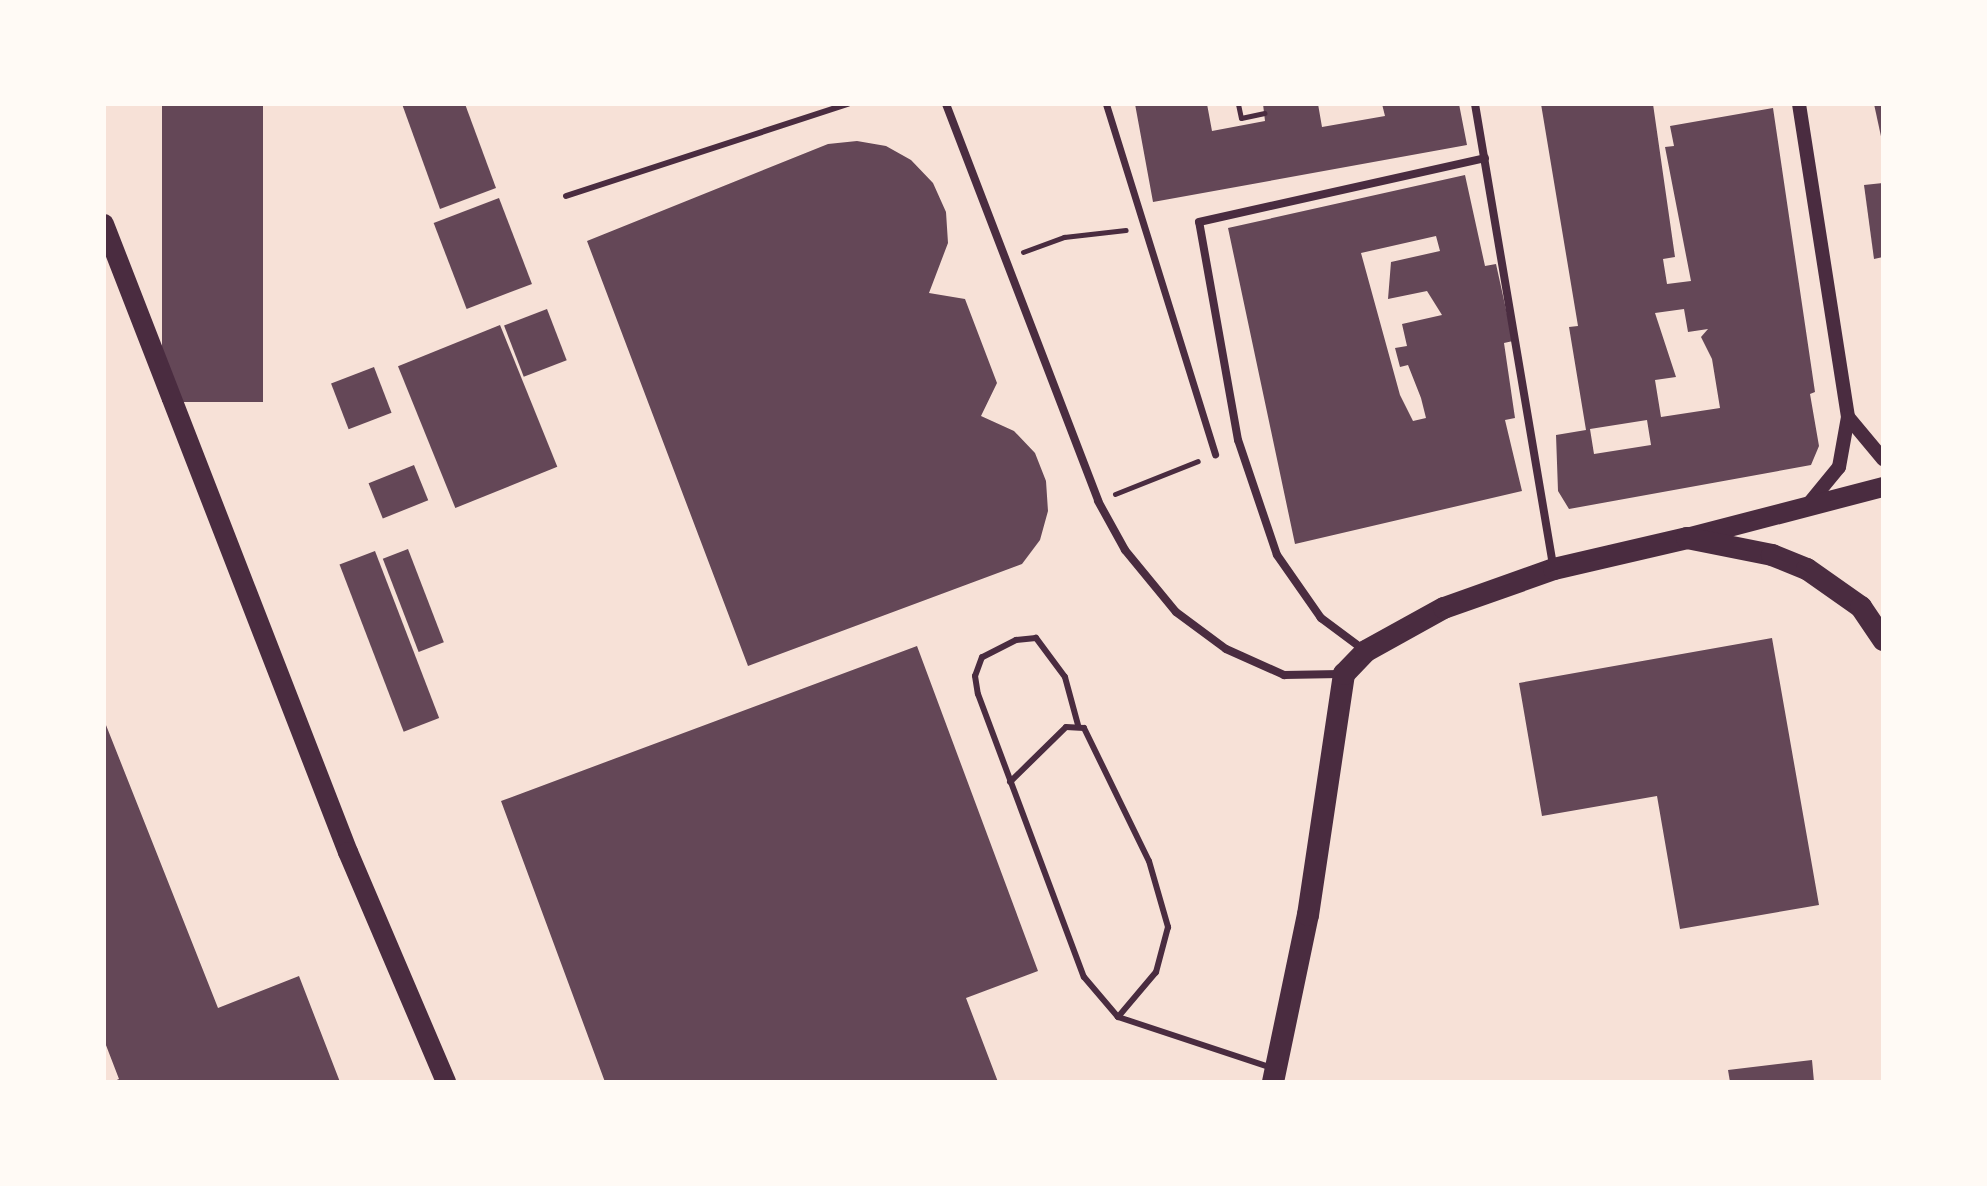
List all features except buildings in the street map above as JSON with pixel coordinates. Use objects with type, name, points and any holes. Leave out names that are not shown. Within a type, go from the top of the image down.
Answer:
[{"type":"highway","points":[[1274,1076],[1308,915],[1344,674],[1366,651],[1444,608],[1554,569],[1687,538],[1772,555],[1829,581],[1861,607],[1883,640]]},
{"type":"main road","points":[[104,224],[348,852],[446,1082]]},
{"type":"main road","points":[[1687,538],[1883,487]]},
{"type":"street","points":[[946,104],[1098,501],[1133,560],[1176,612],[1226,649],[1284,675],[1344,674]]},
{"type":"street","points":[[1106,104],[1215,454]]},
{"type":"street","points":[[1475,104],[1554,569]]},
{"type":"street","points":[[1799,104],[1848,417],[1839,467],[1807,506]]},
{"type":"street","points":[[1366,651],[1321,618],[1277,555],[1238,440],[1199,222],[1485,158]]},
{"type":"street","points":[[1848,417],[1883,459]]},
{"type":"lane","points":[[566,196],[848,104]]},
{"type":"lane","points":[[1118,1017],[1156,972],[1168,927],[1149,861],[1089,734],[1078,725],[1065,677],[1036,638],[1016,640],[982,657],[975,676],[978,694],[1084,977],[1118,1017],[1274,1076]]},
{"type":"lane","points":[[1010,782],[1066,727],[1078,725]]},
{"type":"path","points":[[1238,104],[1241,118],[1264,113]]},
{"type":"path","points":[[1006,258],[1064,237],[1144,227]]},
{"type":"path","points":[[1137,485],[1215,454]]}]
